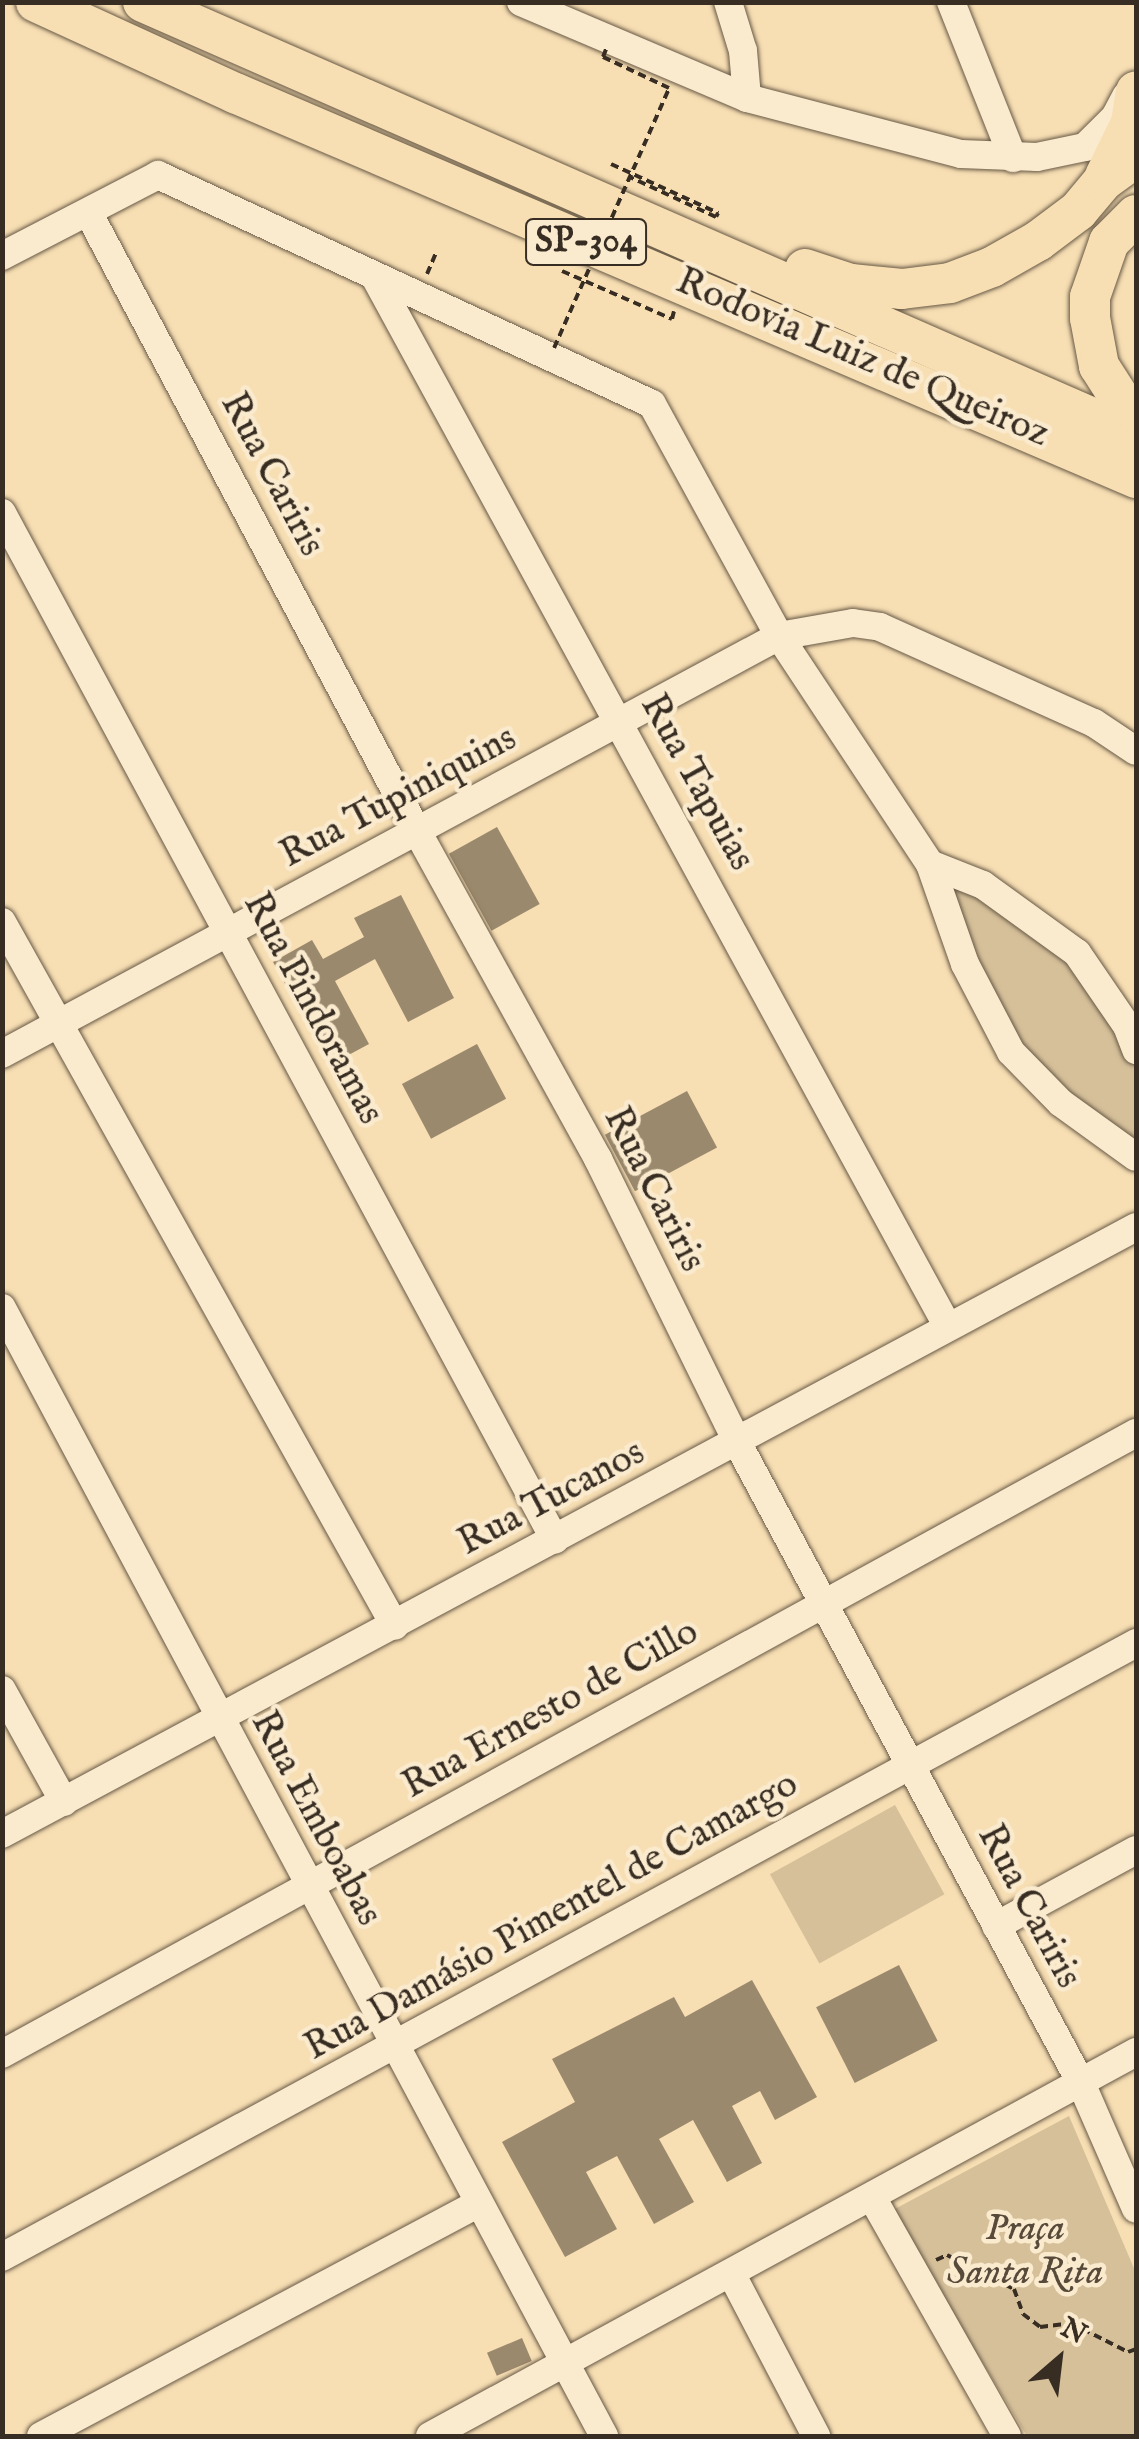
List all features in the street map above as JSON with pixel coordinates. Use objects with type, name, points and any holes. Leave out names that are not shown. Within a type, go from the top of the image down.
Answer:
[{"type":"highway","name":"Rodovia Luiz de Queiroz","points":[[36,2],[254,100],[1136,478]]},
{"type":"highway","name":"Rodovia Luiz de Queiroz","points":[[143,2],[1136,437]]},
{"type":"highway","points":[[598,203],[852,284],[902,289],[950,284],[992,267],[1078,211],[1094,164],[1132,123],[1136,92]]},
{"type":"highway","points":[[1094,164],[1136,157]]},
{"type":"highway","points":[[1136,216],[1109,242],[1090,298],[1090,318],[1099,366],[1122,402],[1136,413]]},
{"type":"highway","points":[[1026,429],[1136,504]]},
{"type":"street","points":[[521,2],[747,98],[961,154],[1094,164],[1136,73]]},
{"type":"street","points":[[728,2],[743,50],[747,98]]},
{"type":"street","points":[[951,2],[1013,158]]},
{"type":"street","points":[[2,256],[158,175],[652,404],[779,636],[930,864],[966,964],[1011,1052],[1061,1103],[1136,1157]]},
{"type":"street","name":"Rua Cariris","points":[[88,212],[417,831],[598,1159],[737,1442],[1081,2083],[1136,2209]]},
{"type":"street","name":"Rua Tapuias","points":[[375,276],[948,1327]]},
{"type":"street","name":"Rua Pindoramas","points":[[2,513],[556,1540]]},
{"type":"street","name":"Rua Tupiniquins","points":[[2,1054],[779,636],[854,623],[880,627],[1094,723],[1136,751]]},
{"type":"street","points":[[930,864],[982,886],[1077,953],[1127,1026],[1136,1050]]},
{"type":"street","points":[[2,922],[395,1626]]},
{"type":"street","name":"Rua Tucanos","points":[[2,1834],[1136,1226]]},
{"type":"street","name":"Rua Emboabas","points":[[2,1308],[604,2436]]},
{"type":"street","name":"Rua Ernesto de Cillo","points":[[2,2054],[821,1602],[1136,1434]]},
{"type":"street","name":"Rua Damásio Pimentel de Camargo","points":[[2,2257],[1136,1643]]},
{"type":"street","points":[[2,1690],[64,1802]]},
{"type":"street","points":[[996,1926],[1136,1850]]},
{"type":"street","points":[[430,2436],[732,2276],[1136,2052]]},
{"type":"street","points":[[873,2199],[1007,2436]]},
{"type":"street","points":[[41,2436],[480,2204]]},
{"type":"street","points":[[732,2276],[816,2436]]},
{"type":"path","points":[[554,348],[669,88],[602,56],[606,48]]},
{"type":"path","points":[[611,164],[633,176],[716,217],[718,213],[633,176]]},
{"type":"path","points":[[562,272],[621,297]]},
{"type":"path","points":[[914,2271],[947,2255],[1014,2288],[1022,2314],[1040,2327],[1071,2323],[1128,2352],[1136,2349]]},
{"type":"green space","points":[[930,864],[1077,953],[1136,1050],[1136,1157],[1011,1052]]},
{"type":"green space","points":[[895,1805],[944,1894],[819,1964],[770,1874]]},
{"type":"green space","name":"Praça Santa Rita","points":[[1069,2116],[1136,2273],[1136,2436],[1027,2436],[891,2211]]},
{"type":"building","points":[[497,827],[540,904],[492,931],[449,854]]},
{"type":"building","points":[[401,895],[454,998],[408,1022],[375,959],[335,981],[369,1044],[330,1065],[273,962],[312,940],[323,959],[364,937],[354,918]]},
{"type":"building","points":[[477,1044],[506,1099],[431,1139],[402,1084]]},
{"type":"building","points":[[687,1091],[717,1148],[635,1191],[605,1135]]},
{"type":"building","points":[[899,1965],[938,2041],[855,2083],[816,2007]]},
{"type":"building","points":[[752,1980],[817,2097],[775,2120],[760,2091],[732,2106],[762,2163],[727,2182],[693,2120],[659,2139],[694,2202],[654,2224],[617,2156],[586,2172],[617,2229],[565,2257],[502,2142],[575,2102],[552,2059],[674,1997],[685,2017]]},
{"type":"building","points":[[522,2338],[532,2361],[497,2376],[487,2353]]}]
